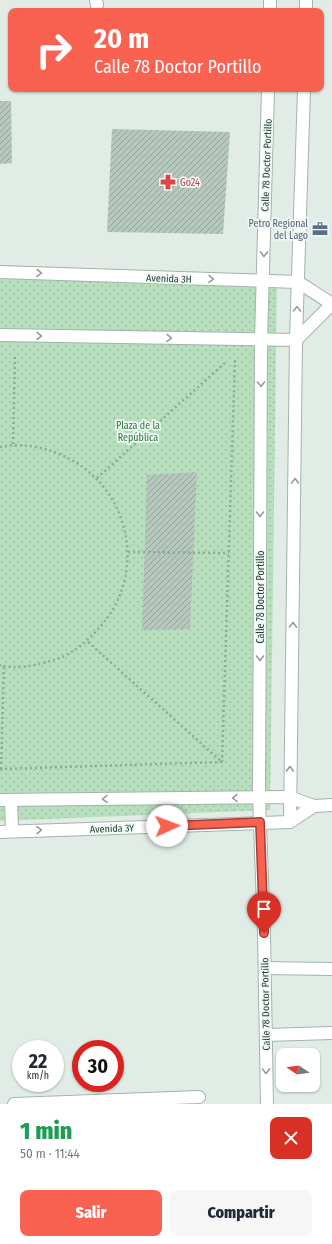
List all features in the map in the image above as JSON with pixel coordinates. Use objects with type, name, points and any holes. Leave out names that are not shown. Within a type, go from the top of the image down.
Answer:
[{"type":"street","name":"Calle 78 Doctor Portillo","points":[[267,1104],[265,968],[259,798],[261,340],[268,92]]},
{"type":"street","points":[[290,822],[289,797],[296,340],[304,92]]},
{"type":"street","name":"Avenida 3H","points":[[0,272],[298,282]]},
{"type":"street","points":[[0,335],[296,340],[332,304],[298,282]]},
{"type":"street","points":[[6,831],[6,800],[289,797],[314,806],[332,805]]},
{"type":"street","points":[[290,822],[314,806]]},
{"type":"street","name":"Avenida 3Y","points":[[6,831],[290,822]]},
{"type":"street","points":[[265,968],[332,969]]},
{"type":"street","points":[[266,1035],[332,1033]]},
{"type":"street","points":[[14,1104],[199,1097]]},
{"type":"path","points":[[13,444],[15,349]]},
{"type":"path","points":[[97,478],[235,354],[222,762]]},
{"type":"path","points":[[0,447],[13,444],[44,448],[72,459],[97,478],[113,500],[119,512],[124,526],[128,552],[124,586],[110,616],[88,642],[57,659],[34,666],[0,665]]},
{"type":"path","points":[[128,552],[229,553]]},
{"type":"path","points":[[88,642],[222,762]]},
{"type":"path","points":[[4,666],[0,769],[222,762]]},
{"type":"green space","name":"Plaza de la República","points":[[0,265],[277,276],[270,810],[0,821]]},
{"type":"building","points":[[0,101],[11,101],[12,163],[0,164]]},
{"type":"building","name":"Go24","points":[[112,129],[230,132],[223,234],[107,232]]},
{"type":"building","points":[[197,472],[190,629],[142,630],[147,475]]},
{"type":"place","name":"Go24","points":[[168,182]]},
{"type":"place","name":"Petro Regional del Lago","points":[[320,229]]},
{"type":"route","points":[[167,826],[260,822],[264,933]]}]
